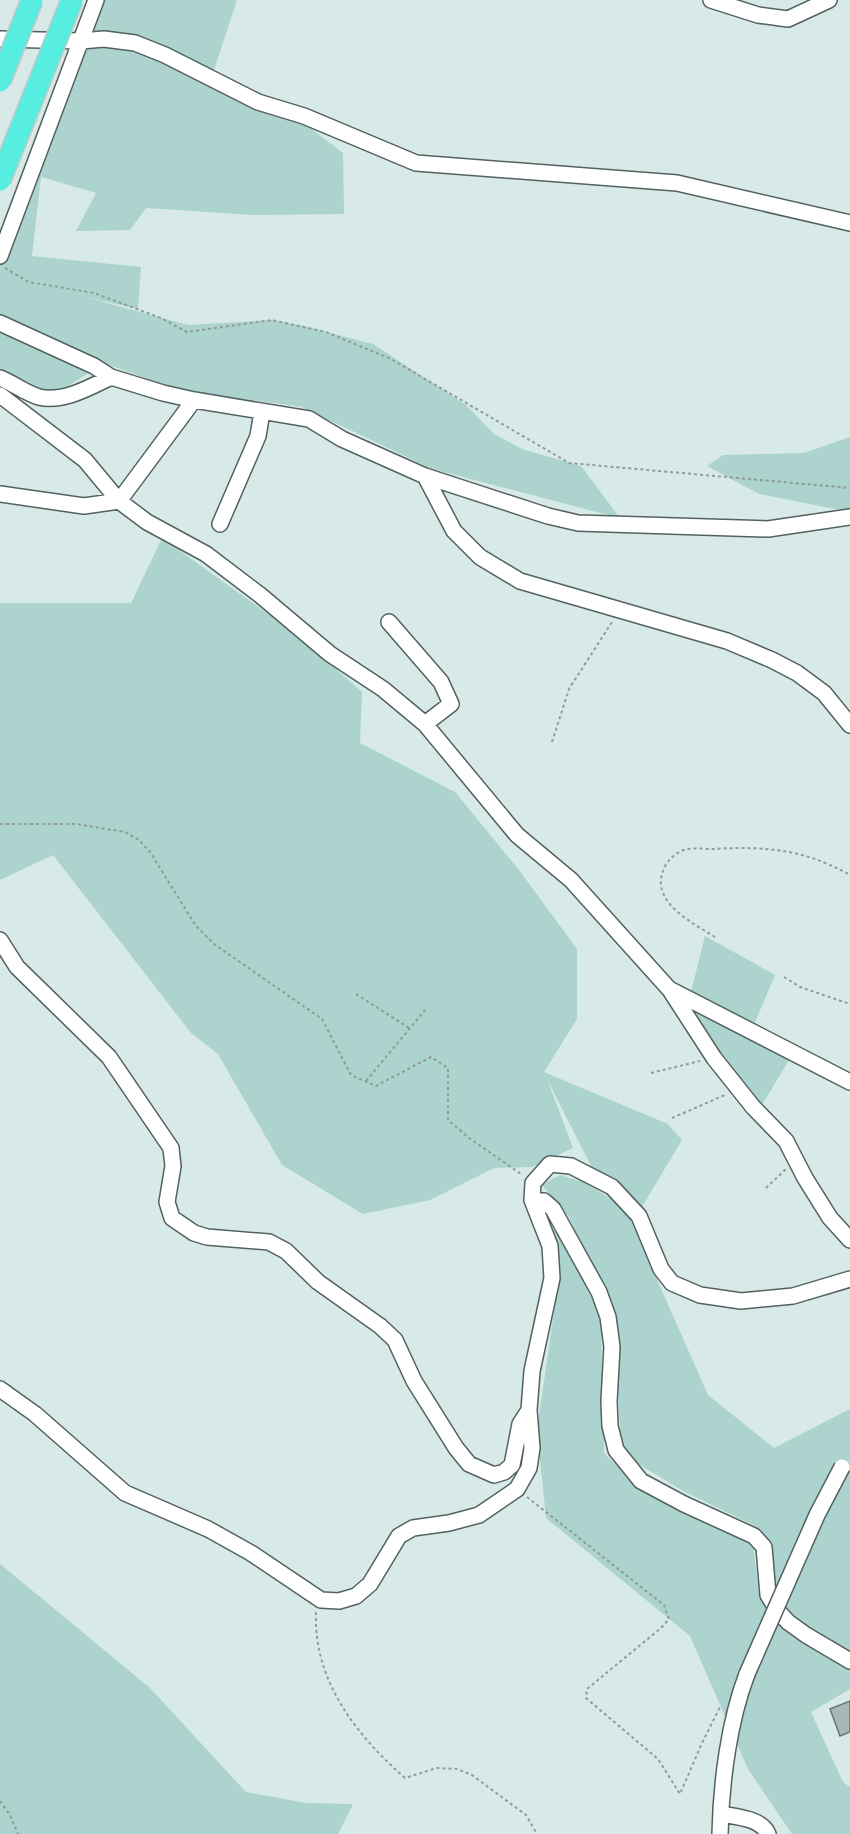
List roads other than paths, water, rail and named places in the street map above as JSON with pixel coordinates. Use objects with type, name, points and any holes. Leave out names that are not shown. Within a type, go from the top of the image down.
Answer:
[{"type":"highway","points":[[0,81],[32,0]]},
{"type":"highway","points":[[0,180],[72,0]]},
{"type":"street","points":[[0,256],[96,0]]},
{"type":"street","points":[[711,0],[758,15],[788,19],[829,0]]},
{"type":"street","points":[[0,39],[81,41],[104,39],[135,43],[165,55],[258,102],[304,116],[416,163],[677,183],[850,223]]},
{"type":"street","points":[[0,323],[94,366],[111,377],[194,400],[309,419],[342,439],[425,476],[548,516],[578,523],[768,529],[850,517]]},
{"type":"street","points":[[0,378],[39,397],[55,398],[75,393],[111,377]]},
{"type":"street","points":[[0,395],[85,459],[119,501],[147,522],[206,554],[260,595],[330,654],[383,689],[425,724],[517,835],[571,880],[670,990],[714,1058],[753,1107],[786,1141],[830,1218],[850,1240]]},
{"type":"street","points":[[0,494],[84,506],[119,501],[194,400]]},
{"type":"street","points":[[220,524],[258,435],[262,412]]},
{"type":"street","points":[[425,476],[454,531],[480,556],[520,581],[727,641],[772,660],[796,673],[824,693],[850,725]]},
{"type":"street","points":[[389,622],[441,681],[451,704],[425,724]]},
{"type":"street","points":[[0,940],[17,967],[109,1057],[171,1148],[173,1166],[167,1202],[172,1218],[194,1233],[269,1242],[286,1251],[318,1282],[380,1326],[395,1340],[414,1381],[456,1448],[469,1464],[494,1475],[504,1472],[512,1465],[520,1424],[529,1410]]},
{"type":"street","points":[[670,990],[850,1082]]},
{"type":"street","points":[[0,1389],[35,1414],[125,1493],[208,1529],[251,1553],[321,1600],[339,1601],[356,1596],[370,1584],[399,1536],[413,1528],[449,1523],[479,1515],[518,1489],[529,1468],[532,1448],[529,1410],[532,1371],[552,1278],[550,1246],[532,1200],[533,1183],[550,1164],[571,1166],[612,1187],[639,1216],[661,1269],[672,1283],[700,1295],[741,1301],[794,1296],[850,1279]]},
{"type":"street","points":[[532,1200],[544,1201],[553,1209],[598,1292],[608,1317],[612,1347],[610,1426],[616,1450],[641,1481],[684,1504],[754,1536],[764,1547],[768,1595],[777,1610],[788,1622],[806,1635],[850,1661]]},
{"type":"street","points":[[720,1834],[735,1710],[740,1692],[817,1515],[846,1462]]},
{"type":"street","points":[[721,1814],[751,1820],[766,1828],[768,1834]]}]
